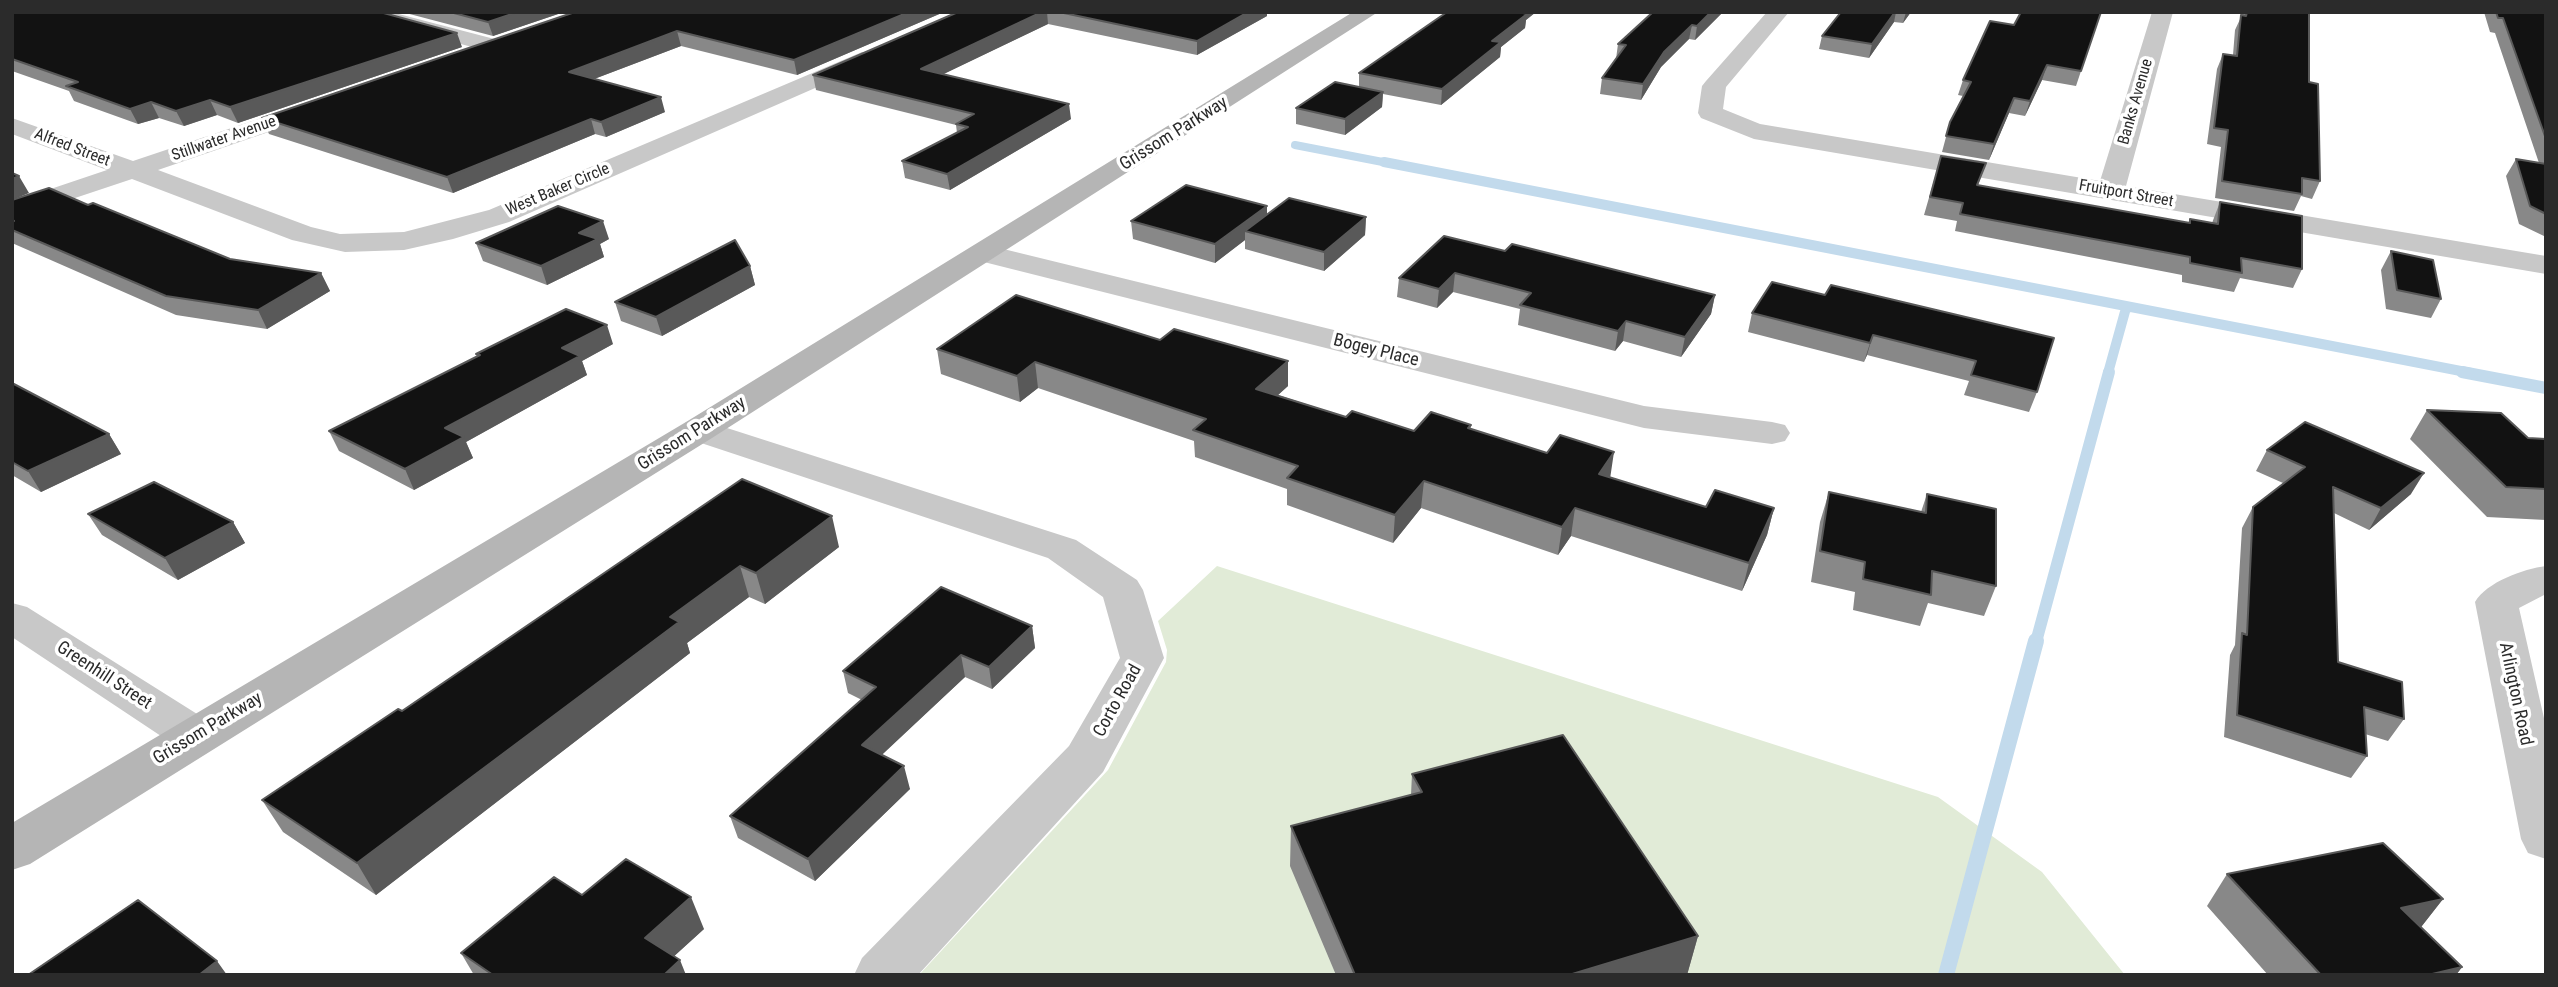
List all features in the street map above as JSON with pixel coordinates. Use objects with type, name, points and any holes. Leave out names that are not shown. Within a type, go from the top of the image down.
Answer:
[{"type":"main road","name":"Grissom Parkway","points":[[12,849],[699,430],[1368,12]]},
{"type":"street","points":[[365,12],[494,46]]},
{"type":"street","name":"Fruitport Street","points":[[1779,12],[1714,86],[1710,113],[1754,131],[2546,265]]},
{"type":"street","name":"Banks Avenue","points":[[2110,192],[2163,12]]},
{"type":"street","points":[[455,60],[519,38]]},
{"type":"street","name":"West Baker Circle","points":[[132,171],[302,233],[344,243],[397,243],[499,216],[880,51]]},
{"type":"street","name":"Stillwater Avenue","points":[[12,211],[339,100]]},
{"type":"street","name":"Alfred Street","points":[[12,125],[132,171]]},
{"type":"street","name":"Bogey Place","points":[[983,253],[1644,417],[1772,433]]},
{"type":"street","name":"Corto Road","points":[[699,430],[1062,549],[1122,590],[1142,658],[1086,759],[882,975]]},
{"type":"street","name":"Arlington Road","points":[[2546,580],[2538,580],[2496,602],[2546,839]]},
{"type":"street","name":"Greenhill Street","points":[[12,617],[196,736]]},
{"type":"green space","points":[[1217,566],[1938,797],[2042,872],[2125,975],[919,975],[1108,770],[1166,662],[1167,650],[1158,621]]},
{"type":"building","points":[[380,12],[457,33],[230,107],[210,100],[176,111],[151,102],[130,109],[66,86],[78,82],[12,59],[12,13]]},
{"type":"building","points":[[450,12],[518,12],[488,22]]},
{"type":"building","points":[[575,12],[909,12],[794,60],[677,31],[569,72],[661,97],[601,122],[591,119],[447,177],[262,118]]},
{"type":"building","points":[[958,12],[1042,12],[921,69],[1069,104],[947,174],[902,161],[968,127],[956,124],[974,114],[813,75]]},
{"type":"building","points":[[1059,12],[1248,12],[1197,41]]},
{"type":"building","points":[[1447,12],[1527,14],[1492,41],[1501,42],[1442,89],[1359,73]]},
{"type":"building","points":[[1653,12],[1711,12],[1697,26],[1692,25],[1664,52],[1643,84],[1602,78],[1626,45],[1618,44]]},
{"type":"building","points":[[1841,12],[1895,12],[1872,44],[1822,36]]},
{"type":"building","points":[[2021,12],[2101,12],[2081,71],[2047,65],[2030,101],[2014,98],[1994,144],[1946,136],[1950,122],[1971,82],[1963,80],[1990,21],[2014,25]]},
{"type":"building","points":[[2247,12],[2309,12],[2309,82],[2318,84],[2320,181],[2302,178],[2302,194],[2222,181],[2228,130],[2214,128],[2223,54],[2237,56],[2241,15],[2246,16]]},
{"type":"building","points":[[2496,12],[2546,12],[2546,139],[2503,18],[2498,18]]},
{"type":"building","points":[[1335,82],[1383,92],[1345,119],[1296,108]]},
{"type":"building","points":[[1941,156],[1986,163],[1977,185],[2190,223],[2190,219],[2218,224],[2220,202],[2302,216],[2302,269],[2241,258],[2242,273],[2190,263],[2190,257],[1960,214],[1963,203],[1930,197]]},
{"type":"building","points":[[2516,159],[2546,164],[2546,214],[2530,206]]},
{"type":"building","points":[[1186,185],[1267,206],[1215,244],[1131,221]]},
{"type":"building","points":[[49,188],[88,205],[93,203],[230,259],[321,273],[258,310],[166,296],[12,230],[12,200]]},
{"type":"building","points":[[1289,198],[1366,217],[1324,252],[1245,231]]},
{"type":"building","points":[[558,206],[603,221],[579,233],[598,239],[541,266],[476,243]]},
{"type":"building","points":[[1444,236],[1505,251],[1512,244],[1715,295],[1685,337],[1626,321],[1618,331],[1520,305],[1531,293],[1455,273],[1439,289],[1399,278]]},
{"type":"building","points":[[735,240],[750,266],[656,317],[615,302]]},
{"type":"building","points":[[2391,251],[2433,260],[2441,299],[2397,290]]},
{"type":"building","points":[[1772,282],[1825,295],[1831,285],[2054,338],[2037,392],[1971,375],[1976,361],[1873,335],[1870,343],[1752,313]]},
{"type":"building","points":[[1016,295],[1160,340],[1174,329],[1288,361],[1256,389],[1346,417],[1352,411],[1414,431],[1431,412],[1471,425],[1468,428],[1547,453],[1560,435],[1614,452],[1599,474],[1706,507],[1715,490],[1774,508],[1749,563],[1575,508],[1562,527],[1424,481],[1395,515],[1287,478],[1298,466],[1193,430],[1206,419],[1035,362],[1017,376],[937,349]]},
{"type":"building","points":[[566,309],[607,325],[562,348],[580,356],[445,428],[464,437],[405,469],[329,431],[480,355],[476,354]]},
{"type":"building","points":[[12,383],[109,434],[28,471],[12,462]]},
{"type":"building","points":[[2427,410],[2501,413],[2528,438],[2546,439],[2546,489],[2506,487]]},
{"type":"building","points":[[2305,422],[2424,473],[2381,508],[2333,487],[2338,662],[2402,682],[2404,719],[2364,707],[2367,756],[2237,715],[2242,633],[2247,635],[2253,507],[2305,467],[2267,450]]},
{"type":"building","points":[[742,479],[832,516],[756,573],[740,566],[670,617],[679,622],[357,863],[262,800],[398,709],[402,711]]},
{"type":"building","points":[[154,482],[233,522],[165,558],[88,514]]},
{"type":"building","points":[[1829,492],[1926,513],[1927,494],[1996,509],[1996,586],[1932,571],[1931,595],[1863,579],[1865,562],[1820,551]]},
{"type":"building","points":[[941,587],[1032,626],[989,667],[961,655],[862,745],[904,766],[808,859],[730,816],[876,687],[843,671]]},
{"type":"building","points":[[1563,735],[1698,936],[1569,975],[1355,975],[1291,826],[1422,792],[1412,774]]},
{"type":"building","points":[[2383,843],[2443,899],[2401,908],[2462,967],[2428,975],[2321,975],[2227,874]]},
{"type":"building","points":[[626,859],[691,897],[645,938],[680,960],[664,975],[493,975],[461,953],[554,877],[582,895]]},
{"type":"building","points":[[138,900],[217,961],[199,975],[28,975]]},
{"type":"waterway","points":[[1295,145],[1393,164]]},
{"type":"waterway","points":[[1384,162],[2471,373]]},
{"type":"waterway","points":[[2108,373],[2126,308]]},
{"type":"waterway","points":[[2036,642],[2109,372]]},
{"type":"waterway","points":[[2462,372],[2546,388]]},
{"type":"waterway","points":[[1946,975],[2036,641]]}]
